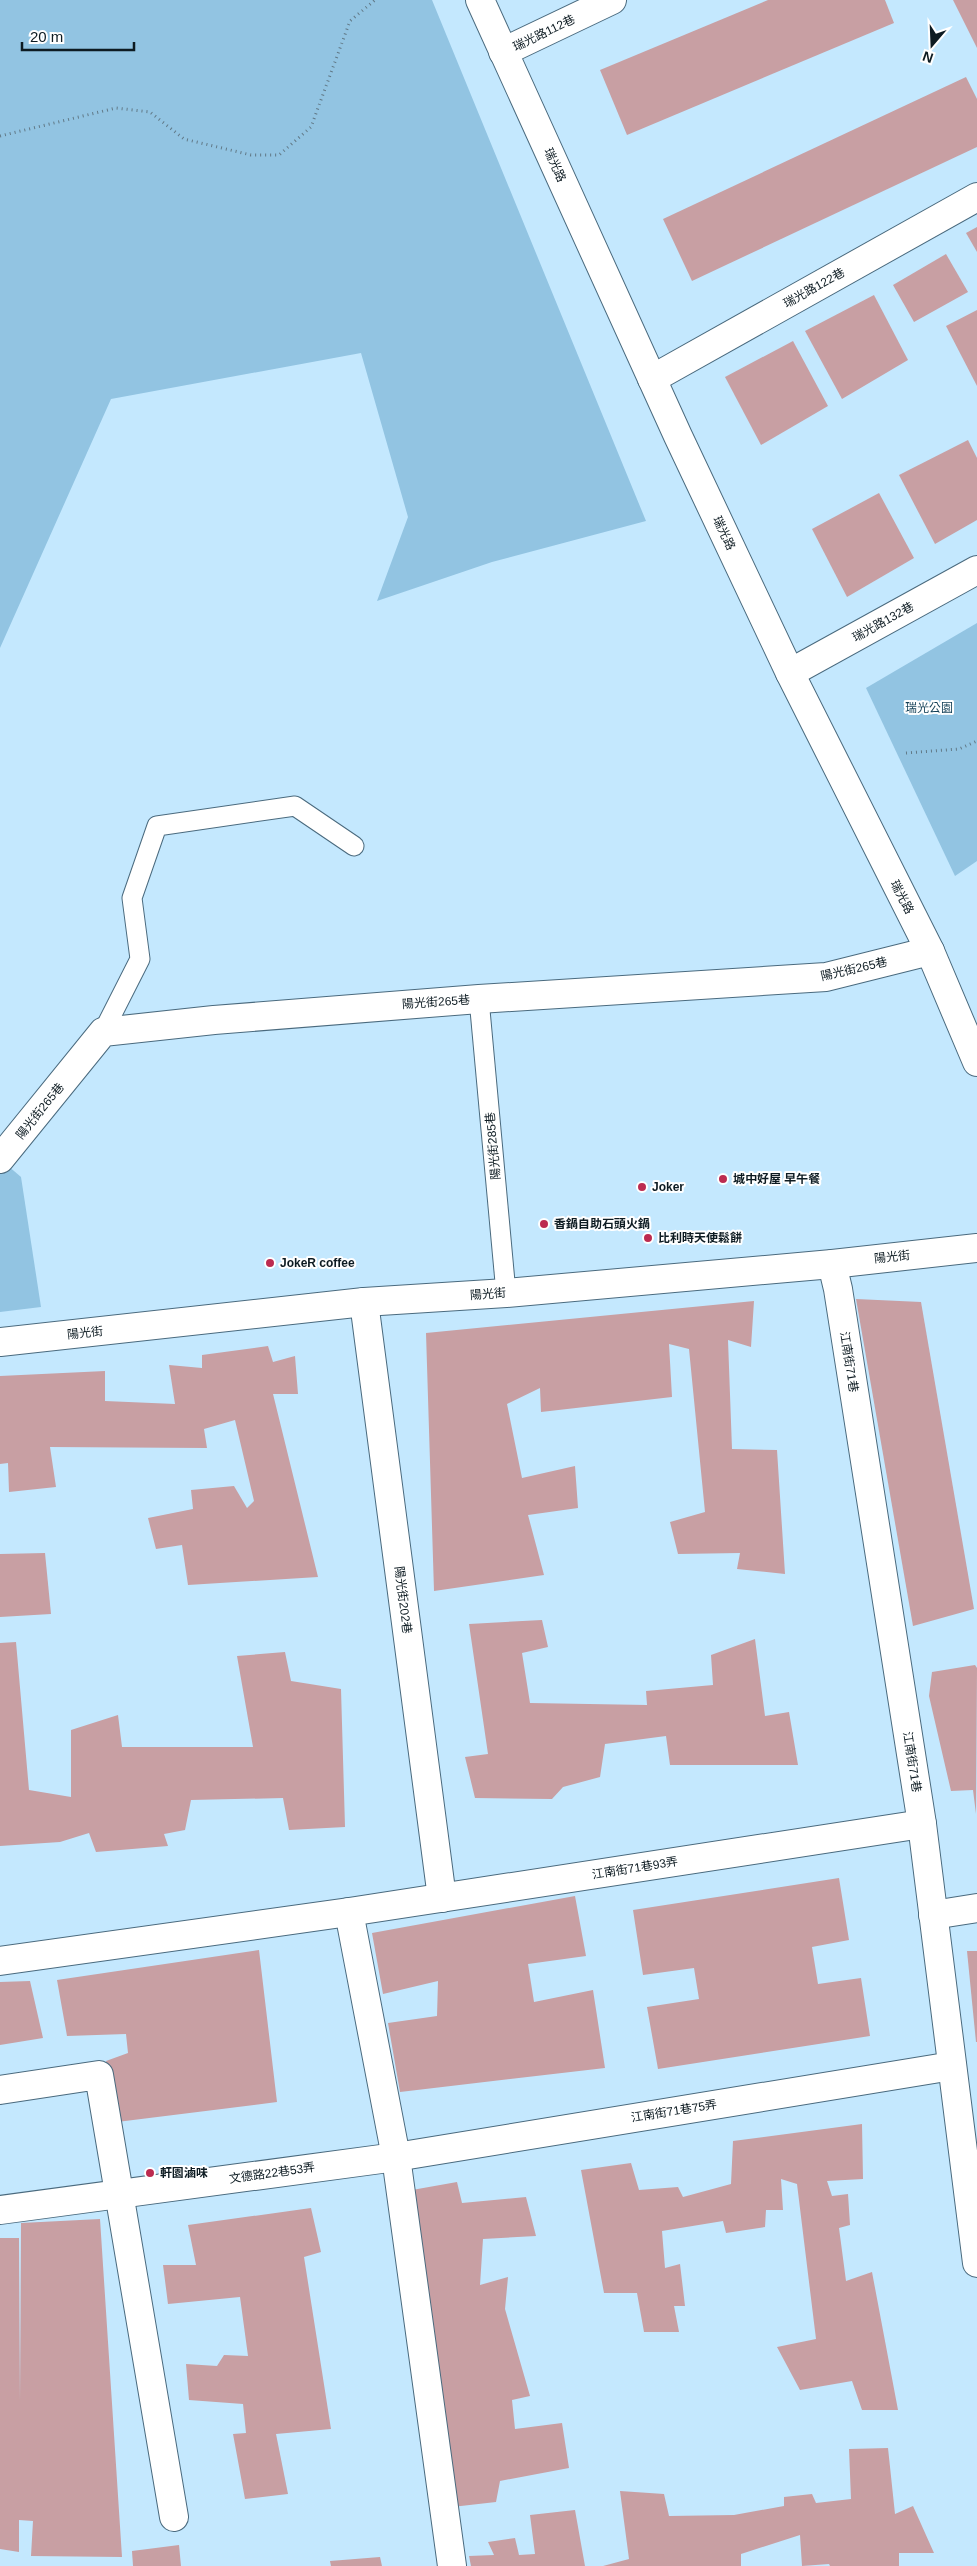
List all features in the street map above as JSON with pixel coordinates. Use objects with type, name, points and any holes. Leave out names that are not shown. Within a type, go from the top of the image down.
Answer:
[{"type":"street","name":"瑞光路","points":[[480,0],[652,379],[790,673],[930,951],[977,1062]]},
{"type":"street","name":"瑞光路112巷","points":[[503,52],[612,0]]},
{"type":"street","name":"瑞光路122巷","points":[[652,379],[977,197]]},
{"type":"street","name":"瑞光路132巷","points":[[790,673],[977,570]]},
{"type":"street","name":"陽光街265巷","points":[[0,1159],[104,1032],[214,1020],[479,999],[826,977],[930,951]]},
{"type":"street","name":"陽光街","points":[[0,1342],[364,1302],[506,1293],[832,1264],[977,1248]]},
{"type":"street","name":"江南街71巷","points":[[832,1264],[838,1289],[922,1824],[977,2263]]},
{"type":"street","name":"陽光街202巷","points":[[364,1302],[442,1898]]},
{"type":"street","name":"江南街71巷93弄","points":[[0,1961],[349,1912],[922,1824]]},
{"type":"street","points":[[933,1915],[977,1908]]},
{"type":"street","points":[[349,1912],[396,2157],[452,2566]]},
{"type":"street","name":"江南街71巷75弄","points":[[396,2157],[952,2066]]},
{"type":"street","points":[[0,2090],[99,2075],[174,2517]]},
{"type":"street","name":"文德路22巷53弄","points":[[0,2210],[396,2157]]},
{"type":"lane","points":[[104,1032],[140,959],[132,898],[157,826],[295,806],[354,846]]},
{"type":"lane","name":"陽光街285巷","points":[[479,999],[506,1293]]},
{"type":"path","points":[[0,136],[116,108],[150,112],[184,139],[251,155],[280,155],[311,126],[350,21],[374,0]]},
{"type":"path","points":[[906,753],[959,749],[977,742]]},
{"type":"green space","points":[[0,0],[432,0],[646,521],[492,562],[377,601],[408,517],[361,353],[111,399],[0,648]]},
{"type":"green space","name":"瑞光公園","points":[[977,623],[977,861],[955,876],[866,688]]},
{"type":"green space","points":[[0,1159],[21,1177],[41,1307],[0,1312]]},
{"type":"building","points":[[768,0],[885,0],[894,23],[627,135],[600,70]]},
{"type":"building","points":[[953,0],[977,0],[977,48]]},
{"type":"building","points":[[966,77],[977,99],[977,147],[692,281],[663,219]]},
{"type":"building","points":[[977,227],[977,252],[966,233]]},
{"type":"building","points":[[946,254],[968,292],[914,322],[893,285]]},
{"type":"building","points":[[874,295],[908,360],[842,399],[805,331]]},
{"type":"building","points":[[977,310],[977,386],[946,326]]},
{"type":"building","points":[[793,341],[828,406],[761,445],[725,377]]},
{"type":"building","points":[[968,440],[977,458],[977,520],[935,544],[899,475]]},
{"type":"building","points":[[879,493],[914,558],[847,597],[812,529]]},
{"type":"building","points":[[856,1299],[921,1302],[974,1609],[913,1626]]},
{"type":"building","points":[[754,1301],[751,1347],[728,1340],[732,1449],[777,1450],[785,1574],[737,1569],[740,1553],[678,1554],[670,1522],[705,1512],[689,1349],[669,1344],[672,1397],[541,1412],[540,1388],[507,1404],[522,1478],[575,1466],[578,1508],[528,1515],[544,1575],[434,1591],[426,1333]]},
{"type":"building","points":[[268,1346],[273,1362],[295,1356],[298,1394],[273,1394],[318,1577],[188,1585],[182,1545],[156,1549],[148,1518],[193,1509],[191,1490],[234,1486],[247,1508],[254,1501],[235,1420],[204,1429],[207,1448],[50,1447],[56,1487],[9,1492],[8,1463],[0,1464],[0,1376],[105,1371],[105,1401],[175,1404],[169,1365],[202,1368],[202,1355]]},
{"type":"building","points":[[45,1553],[51,1614],[0,1617],[0,1554]]},
{"type":"building","points":[[542,1620],[548,1647],[522,1653],[530,1703],[647,1705],[646,1691],[713,1685],[711,1655],[755,1639],[765,1716],[789,1712],[798,1765],[670,1765],[666,1736],[605,1744],[600,1777],[563,1787],[552,1799],[475,1798],[465,1757],[488,1754],[469,1624]]},
{"type":"building","points":[[16,1642],[29,1790],[71,1797],[71,1730],[118,1715],[122,1747],[253,1747],[237,1656],[285,1652],[291,1681],[341,1689],[345,1827],[289,1830],[283,1798],[191,1800],[185,1830],[164,1834],[168,1846],[96,1852],[89,1833],[60,1842],[0,1846],[0,1643]]},
{"type":"building","points":[[975,1665],[977,1668],[976,1814],[973,1790],[951,1791],[929,1696],[932,1672]]},
{"type":"building","points":[[839,1878],[849,1940],[812,1947],[818,1984],[861,1978],[870,2036],[658,2069],[647,2007],[699,1999],[694,1968],[643,1975],[633,1910]]},
{"type":"building","points":[[575,1896],[586,1956],[528,1964],[534,2002],[593,1990],[605,2068],[400,2092],[388,2023],[437,2016],[438,1981],[383,1994],[372,1933]]},
{"type":"building","points":[[259,1950],[277,2102],[117,2122],[106,2061],[128,2053],[126,2034],[67,2036],[57,1980]]},
{"type":"building","points":[[967,1951],[977,1951],[977,2042],[976,2042]]},
{"type":"building","points":[[30,1981],[43,2038],[0,2045],[0,1982]]},
{"type":"building","points":[[862,2124],[863,2179],[827,2181],[832,2196],[848,2194],[850,2225],[839,2228],[846,2281],[872,2272],[898,2410],[862,2410],[852,2381],[800,2390],[777,2347],[816,2339],[797,2184],[781,2179],[783,2210],[766,2210],[765,2227],[726,2233],[723,2221],[662,2231],[665,2268],[680,2264],[685,2306],[674,2306],[679,2332],[644,2332],[637,2293],[604,2293],[581,2170],[631,2163],[639,2190],[678,2187],[683,2197],[731,2184],[733,2141]]},
{"type":"building","points":[[457,2182],[462,2203],[526,2197],[536,2236],[483,2239],[480,2285],[508,2277],[505,2309],[530,2396],[512,2400],[515,2429],[562,2423],[569,2468],[500,2481],[496,2502],[452,2507],[412,2190]]},
{"type":"building","points":[[311,2208],[321,2252],[304,2257],[331,2429],[276,2434],[288,2494],[245,2499],[233,2434],[246,2433],[243,2404],[189,2400],[186,2364],[217,2366],[224,2355],[248,2356],[240,2297],[168,2304],[163,2265],[196,2265],[188,2225]]},
{"type":"building","points":[[100,2219],[122,2557],[31,2556],[33,2521],[19,2520],[19,2552],[0,2549],[0,2238],[19,2238],[20,2402],[21,2223]]},
{"type":"building","points":[[888,2448],[895,2514],[913,2506],[934,2553],[899,2553],[899,2566],[830,2566],[829,2564],[802,2566],[800,2535],[741,2554],[741,2566],[603,2566],[629,2559],[620,2491],[664,2494],[669,2516],[734,2515],[784,2506],[784,2497],[812,2494],[816,2503],[851,2499],[849,2449]]},
{"type":"building","points":[[575,2510],[585,2566],[471,2566],[469,2556],[494,2555],[488,2542],[515,2538],[519,2555],[535,2554],[530,2515]]},
{"type":"building","points":[[179,2545],[181,2566],[133,2566],[132,2551]]},
{"type":"building","points":[[380,2557],[382,2566],[331,2566],[330,2561]]},
{"type":"place","name":"城中好屋 早午餐","points":[[723,1179]]},
{"type":"place","name":"Joker","points":[[642,1187]]},
{"type":"place","name":"香鍋自助石頭火鍋","points":[[544,1224]]},
{"type":"place","name":"比利時天使鬆餅","points":[[648,1238]]},
{"type":"place","name":"JokeR coffee","points":[[270,1263]]},
{"type":"place","name":"軒園滷味","points":[[150,2173]]}]
